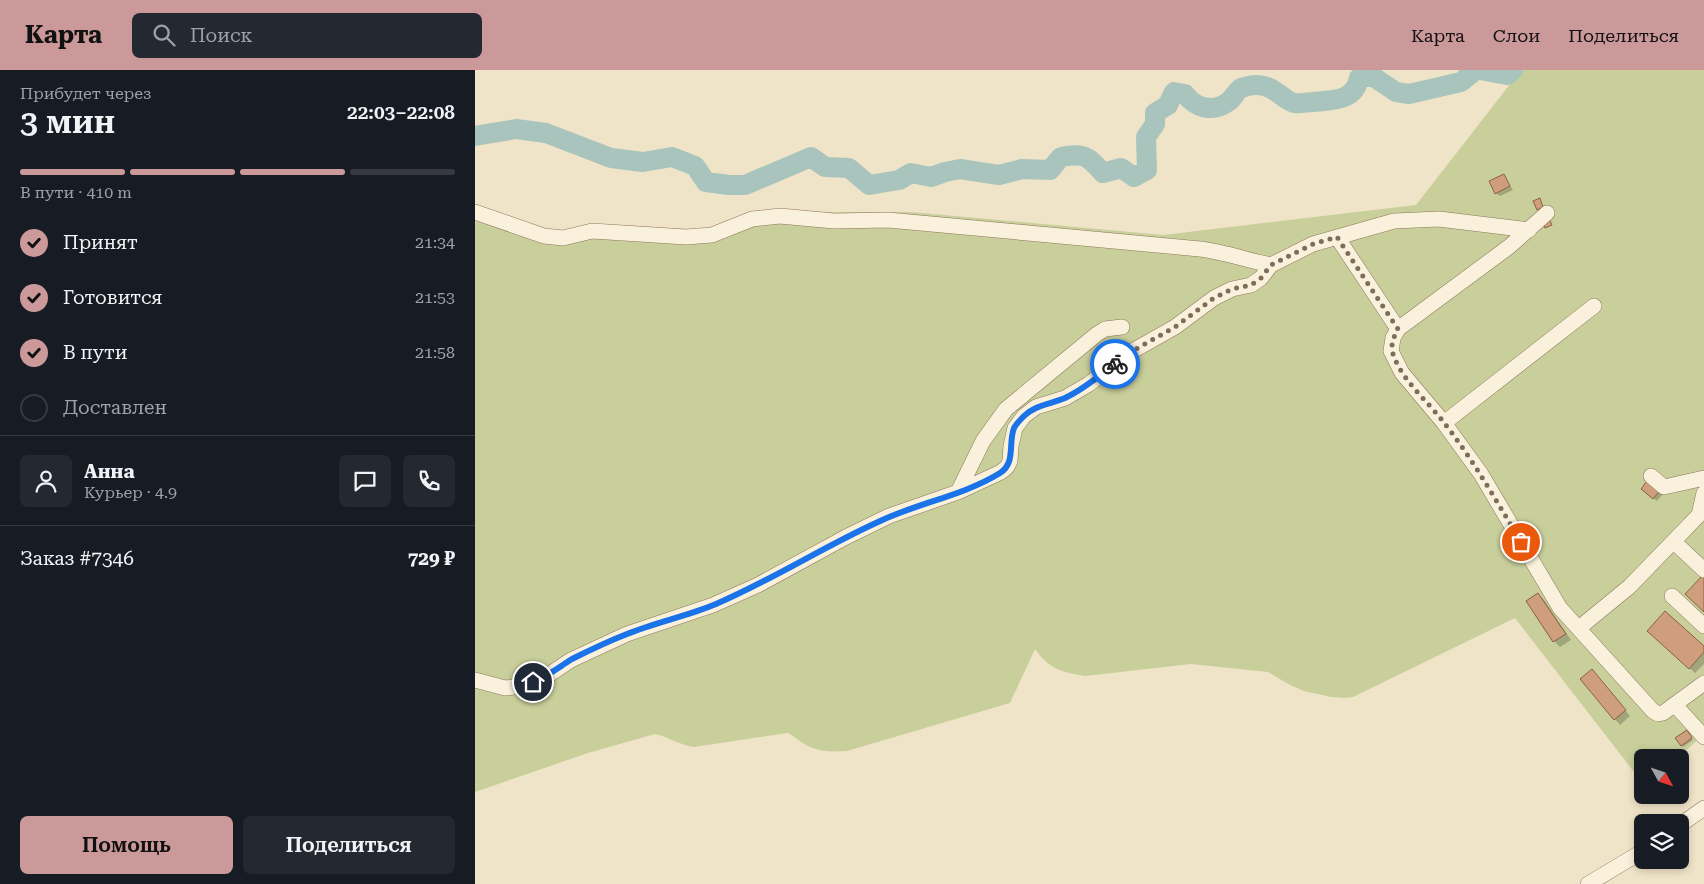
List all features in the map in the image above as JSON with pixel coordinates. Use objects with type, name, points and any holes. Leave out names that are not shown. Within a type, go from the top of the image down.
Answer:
[{"type":"street","points":[[475,212],[544,236],[563,238],[592,231],[686,237],[712,235],[752,220],[780,216],[834,221],[889,220],[1200,249],[1221,252],[1245,260],[1271,265]]},
{"type":"street","points":[[1547,213],[1510,246],[1398,329],[1393,338],[1391,351],[1402,373],[1445,423],[1481,474],[1560,608],[1653,711],[1658,714],[1675,705],[1704,683]]},
{"type":"street","points":[[475,680],[505,688],[523,686],[544,678],[571,660],[627,634],[713,605],[758,585],[889,516],[959,492],[1001,472],[1010,461],[1015,428],[1024,416],[1037,407],[1065,398],[1089,384],[1129,353],[1175,327],[1214,298],[1232,289],[1251,285],[1261,278],[1271,265],[1313,244],[1394,222],[1439,219],[1529,230]]},
{"type":"street","points":[[1337,237],[1398,329]]},
{"type":"street","points":[[1445,423],[1594,306]]},
{"type":"street","points":[[959,492],[983,441],[1006,409],[1097,334],[1105,330],[1122,327]]},
{"type":"street","points":[[1651,476],[1664,487],[1704,478]]},
{"type":"street","points":[[1579,628],[1629,588],[1674,542],[1699,515],[1704,493]]},
{"type":"street","points":[[1674,542],[1704,570]]},
{"type":"street","points":[[1672,596],[1704,626]]},
{"type":"street","points":[[1675,705],[1704,737]]},
{"type":"street","points":[[1689,819],[1704,808]]},
{"type":"street","points":[[1588,884],[1634,856]]},
{"type":"green space","points":[[1521,70],[1704,70],[1704,734],[1688,749],[1634,749],[1634,772],[1515,618],[1353,697],[1331,697],[1304,691],[1268,672],[1191,664],[1085,676],[1056,668],[1045,661],[1035,649],[1010,703],[847,751],[816,749],[804,744],[788,733],[694,747],[655,734],[588,753],[475,792],[475,208],[559,232],[600,224],[706,230],[755,212],[911,212],[1163,235],[1416,205]]},
{"type":"building","points":[[1504,174],[1510,186],[1495,194],[1489,181]]},
{"type":"building","points":[[1540,198],[1543,207],[1537,210],[1533,201]]},
{"type":"building","points":[[1549,219],[1552,225],[1545,228],[1543,221]]},
{"type":"building","points":[[1649,478],[1662,488],[1653,499],[1641,489]]},
{"type":"building","points":[[1702,576],[1704,577],[1704,612],[1685,594]]},
{"type":"building","points":[[1538,593],[1566,634],[1553,642],[1526,601]]},
{"type":"building","points":[[1665,611],[1704,646],[1704,652],[1689,669],[1647,631]]},
{"type":"building","points":[[1592,669],[1626,710],[1614,720],[1580,679]]},
{"type":"building","points":[[1687,730],[1692,738],[1681,746],[1675,738]]},
{"type":"waterway","points":[[475,136],[516,129],[546,133],[611,158],[643,162],[672,157],[695,166],[706,182],[729,185],[745,185],[811,157],[825,167],[849,168],[869,185],[899,180],[911,173],[931,177],[960,169],[999,175],[1022,169],[1050,170],[1061,157],[1075,155],[1089,159],[1103,173],[1121,168],[1134,177],[1147,170],[1146,137],[1155,124],[1155,113],[1168,105],[1174,92],[1185,94],[1199,106],[1210,108],[1228,102],[1241,88],[1256,85],[1268,87],[1289,101],[1301,103],[1342,98],[1353,91],[1357,86],[1359,78],[1372,76],[1396,92],[1409,94],[1461,82],[1476,70]]},
{"type":"waterway","points":[[1480,70],[1507,75],[1513,70]]},
{"type":"way so far","points":[[1115,364],[1129,353],[1175,327],[1214,298],[1232,289],[1251,285],[1261,278],[1271,265],[1313,244],[1337,237],[1398,329],[1393,338],[1391,351],[1402,373],[1445,423],[1466,452],[1521,542]]},
{"type":"route","points":[[533,682],[544,678],[571,660],[627,634],[713,605],[758,585],[889,516],[959,492],[1001,472],[1010,461],[1015,428],[1024,416],[1037,407],[1065,398],[1089,384],[1115,364]]}]
